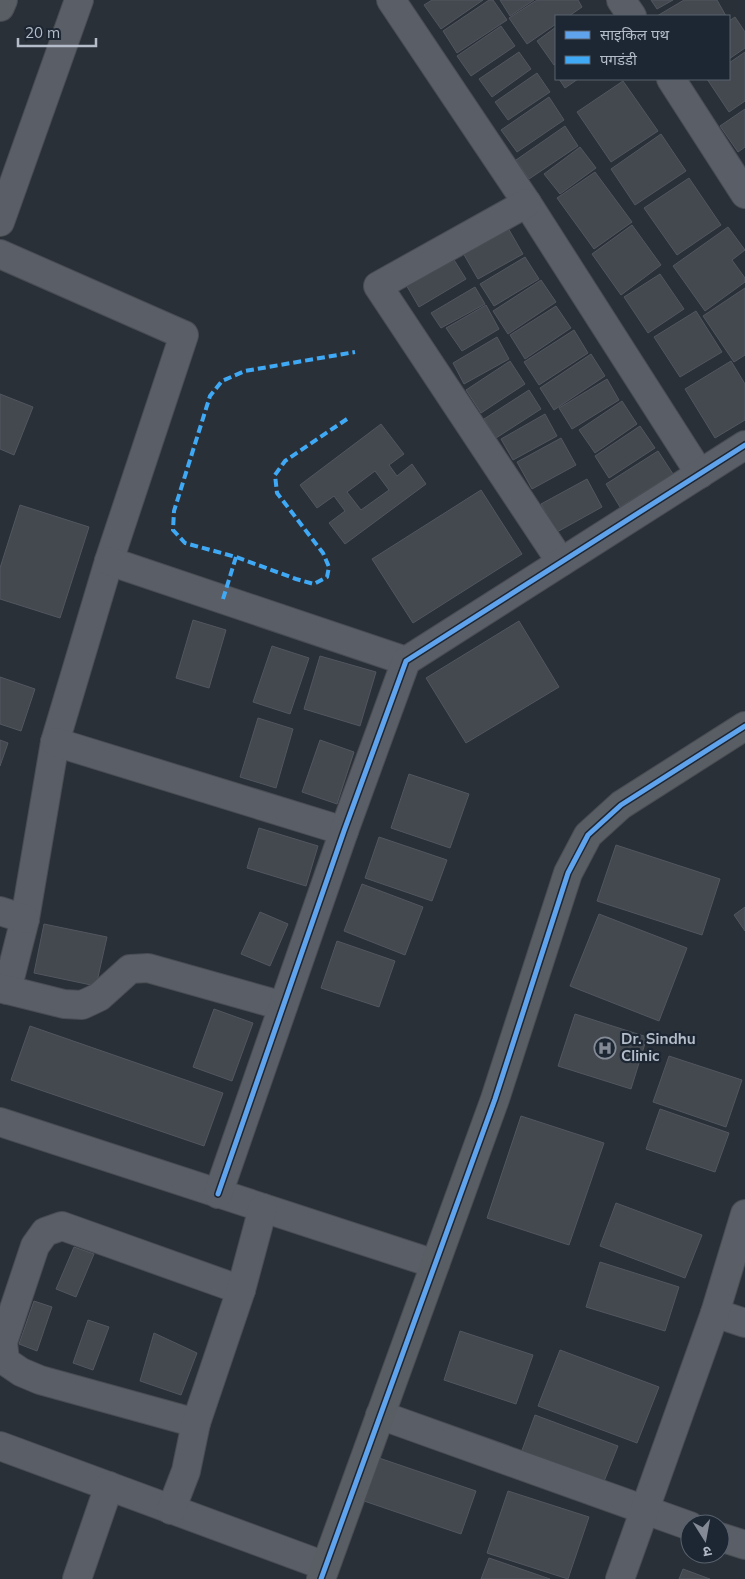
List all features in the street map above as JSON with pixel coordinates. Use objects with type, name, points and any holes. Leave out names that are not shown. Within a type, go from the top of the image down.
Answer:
[{"type":"street","points":[[0,7],[3,0]]},
{"type":"street","points":[[0,222],[79,0]]},
{"type":"street","points":[[391,0],[526,203],[700,474]]},
{"type":"street","points":[[621,0],[631,15]]},
{"type":"street","points":[[672,80],[745,194]]},
{"type":"street","points":[[526,203],[378,286],[561,562]]},
{"type":"street","points":[[0,254],[184,335],[109,561],[55,742],[12,915],[3,989],[64,1004],[82,1005],[99,998],[130,969],[148,968],[283,1006]]},
{"type":"street","points":[[218,1194],[344,831],[406,661],[745,445]]},
{"type":"street","points":[[109,561],[406,661]]},
{"type":"street","points":[[0,1446],[171,1510],[323,1573],[495,1099],[568,873],[588,836],[622,805],[745,726]]},
{"type":"street","points":[[55,742],[344,831]]},
{"type":"street","points":[[0,1122],[436,1264]]},
{"type":"street","points":[[171,1510],[186,1471],[196,1423],[241,1290],[263,1208]]},
{"type":"street","points":[[620,1579],[715,1313],[745,1214]]},
{"type":"street","points":[[196,1423],[40,1380],[21,1372],[5,1361],[3,1342],[8,1325],[35,1246],[45,1232],[62,1226],[241,1290]]},
{"type":"street","points":[[715,1313],[745,1322]]},
{"type":"street","points":[[380,1415],[680,1522]]},
{"type":"street","points":[[77,1579],[109,1486]]},
{"type":"street","points":[[730,1540],[745,1546]]},
{"type":"building","points":[[432,0],[483,0],[441,29],[424,5]]},
{"type":"building","points":[[489,0],[493,0],[507,20],[457,53],[443,31]]},
{"type":"building","points":[[500,0],[534,0],[510,16]]},
{"type":"building","points":[[537,0],[578,0],[582,7],[570,15],[555,15],[555,25],[527,44],[509,18]]},
{"type":"building","points":[[651,0],[673,0],[657,9]]},
{"type":"building","points":[[684,0],[717,0],[725,15],[659,15]]},
{"type":"building","points":[[735,17],[745,32],[745,48],[730,58],[730,20]]},
{"type":"building","points":[[501,26],[515,46],[471,76],[457,56]]},
{"type":"building","points":[[555,28],[555,64],[554,65],[537,41]]},
{"type":"building","points":[[519,52],[531,69],[492,97],[479,79]]},
{"type":"building","points":[[745,52],[745,101],[729,112],[708,80],[730,80],[730,62]]},
{"type":"building","points":[[537,73],[550,92],[508,120],[495,102]]},
{"type":"building","points":[[560,80],[577,80],[565,88]]},
{"type":"building","points":[[623,81],[658,131],[611,162],[577,112]]},
{"type":"building","points":[[549,97],[564,120],[517,152],[501,130]]},
{"type":"building","points":[[745,109],[745,147],[738,152],[720,126]]},
{"type":"building","points":[[565,126],[578,146],[529,179],[516,160]]},
{"type":"building","points":[[661,134],[686,171],[635,205],[611,169]]},
{"type":"building","points":[[580,147],[596,168],[560,194],[544,174]]},
{"type":"building","points":[[595,172],[632,222],[594,249],[557,198]]},
{"type":"building","points":[[689,178],[721,225],[677,255],[644,208]]},
{"type":"building","points":[[632,225],[661,265],[621,295],[592,254]]},
{"type":"building","points":[[728,227],[745,250],[732,260],[745,278],[745,282],[705,311],[673,266]]},
{"type":"building","points":[[508,228],[523,254],[478,279],[463,253]]},
{"type":"building","points":[[451,255],[466,279],[419,307],[405,283]]},
{"type":"building","points":[[525,257],[539,279],[494,306],[480,284]]},
{"type":"building","points":[[660,274],[684,309],[648,333],[624,297]]},
{"type":"building","points":[[541,280],[556,302],[508,334],[493,311]]},
{"type":"building","points":[[475,287],[485,304],[441,328],[431,313]]},
{"type":"building","points":[[745,288],[745,355],[734,362],[703,316]]},
{"type":"building","points":[[486,305],[499,329],[462,351],[446,328]]},
{"type":"building","points":[[556,306],[571,328],[525,359],[510,335]]},
{"type":"building","points":[[696,311],[722,352],[680,377],[654,337]]},
{"type":"building","points":[[574,330],[588,353],[539,385],[524,362]]},
{"type":"building","points":[[497,337],[509,359],[464,384],[453,363]]},
{"type":"building","points":[[591,354],[605,376],[554,410],[540,388]]},
{"type":"building","points":[[510,361],[525,384],[481,413],[466,390]]},
{"type":"building","points":[[731,361],[745,384],[745,420],[715,438],[685,389]]},
{"type":"building","points":[[607,379],[619,400],[572,429],[559,408]]},
{"type":"building","points":[[529,390],[541,409],[496,438],[484,419]]},
{"type":"building","points":[[0,394],[33,407],[14,455],[0,449]]},
{"type":"building","points":[[622,401],[637,424],[595,453],[579,430]]},
{"type":"building","points":[[545,414],[557,436],[513,460],[501,439]]},
{"type":"building","points":[[381,424],[404,454],[389,465],[397,476],[412,464],[426,484],[345,544],[329,523],[345,511],[334,496],[317,508],[300,485]],"holes":[[[375,471],[389,490],[361,510],[347,492]]]},
{"type":"building","points":[[640,426],[655,448],[609,478],[595,456]]},
{"type":"building","points":[[561,438],[576,465],[532,489],[517,462]]},
{"type":"building","points":[[658,451],[673,474],[620,507],[606,484]]},
{"type":"building","points":[[587,479],[602,507],[557,532],[541,504]]},
{"type":"building","points":[[481,490],[522,554],[413,623],[372,559]]},
{"type":"building","points":[[20,505],[89,527],[60,618],[0,599],[0,568]]},
{"type":"building","points":[[193,620],[226,630],[209,688],[176,678]]},
{"type":"building","points":[[519,621],[559,687],[466,743],[426,678]]},
{"type":"building","points":[[272,646],[309,658],[290,714],[253,702]]},
{"type":"building","points":[[320,656],[376,672],[360,726],[304,709]]},
{"type":"building","points":[[0,677],[35,689],[21,731],[0,724]]},
{"type":"building","points":[[258,718],[293,729],[276,788],[240,777]]},
{"type":"building","points":[[0,740],[8,743],[0,766]]},
{"type":"building","points":[[320,740],[354,752],[337,804],[302,792]]},
{"type":"building","points":[[409,774],[469,794],[450,848],[391,828]]},
{"type":"building","points":[[259,828],[318,846],[306,886],[247,868]]},
{"type":"building","points":[[379,837],[447,860],[432,901],[365,878]]},
{"type":"building","points":[[616,845],[720,879],[702,935],[597,901]]},
{"type":"building","points":[[362,884],[423,907],[405,955],[344,931]]},
{"type":"building","points":[[745,907],[745,931],[734,915]]},
{"type":"building","points":[[260,912],[288,924],[270,966],[241,954]]},
{"type":"building","points":[[599,914],[687,948],[659,1021],[570,986]]},
{"type":"building","points":[[44,924],[107,937],[96,986],[34,973]]},
{"type":"building","points":[[337,941],[395,961],[379,1007],[321,988]]},
{"type":"building","points":[[214,1009],[253,1023],[232,1081],[193,1067]]},
{"type":"building","points":[[575,1014],[647,1037],[631,1089],[558,1066]]},
{"type":"building","points":[[30,1026],[223,1093],[204,1146],[11,1080]]},
{"type":"building","points":[[669,1056],[742,1080],[726,1127],[653,1102]]},
{"type":"building","points":[[660,1109],[729,1133],[715,1172],[646,1149]]},
{"type":"building","points":[[521,1116],[604,1143],[569,1245],[487,1218]]},
{"type":"building","points":[[616,1203],[702,1235],[685,1278],[600,1246]]},
{"type":"building","points":[[74,1247],[94,1254],[76,1297],[56,1289]]},
{"type":"building","points":[[600,1262],[679,1287],[665,1331],[586,1307]]},
{"type":"building","points":[[34,1301],[52,1307],[37,1351],[19,1344]]},
{"type":"building","points":[[88,1320],[109,1327],[93,1370],[73,1363]]},
{"type":"building","points":[[460,1331],[533,1355],[516,1404],[444,1380]]},
{"type":"building","points":[[154,1333],[197,1353],[181,1395],[140,1381]]},
{"type":"building","points":[[560,1350],[659,1387],[637,1443],[538,1406]]},
{"type":"building","points":[[535,1415],[618,1446],[603,1484],[521,1453]]},
{"type":"building","points":[[379,1458],[476,1491],[461,1534],[364,1501]]},
{"type":"building","points":[[508,1491],[589,1517],[568,1579],[487,1553]]},
{"type":"building","points":[[489,1558],[550,1579],[481,1579]]},
{"type":"building","points":[[683,1569],[710,1579],[679,1579]]},
{"type":"marked path","points":[[347,419],[285,461],[275,475],[277,493],[323,553],[329,567],[327,577],[314,584],[296,579],[236,557],[185,543],[173,530],[174,511],[210,396],[222,381],[245,371],[355,352]]},
{"type":"marked path","points":[[223,599],[236,557]]},
{"type":"cycle path","points":[[218,1194],[344,831],[406,661],[745,445]]},
{"type":"cycle path","points":[[321,1579],[495,1099],[568,873],[588,835],[621,805],[745,726]]},
{"type":"place","name":"Dr. Sindhu Clinic","points":[[605,1048]]}]
